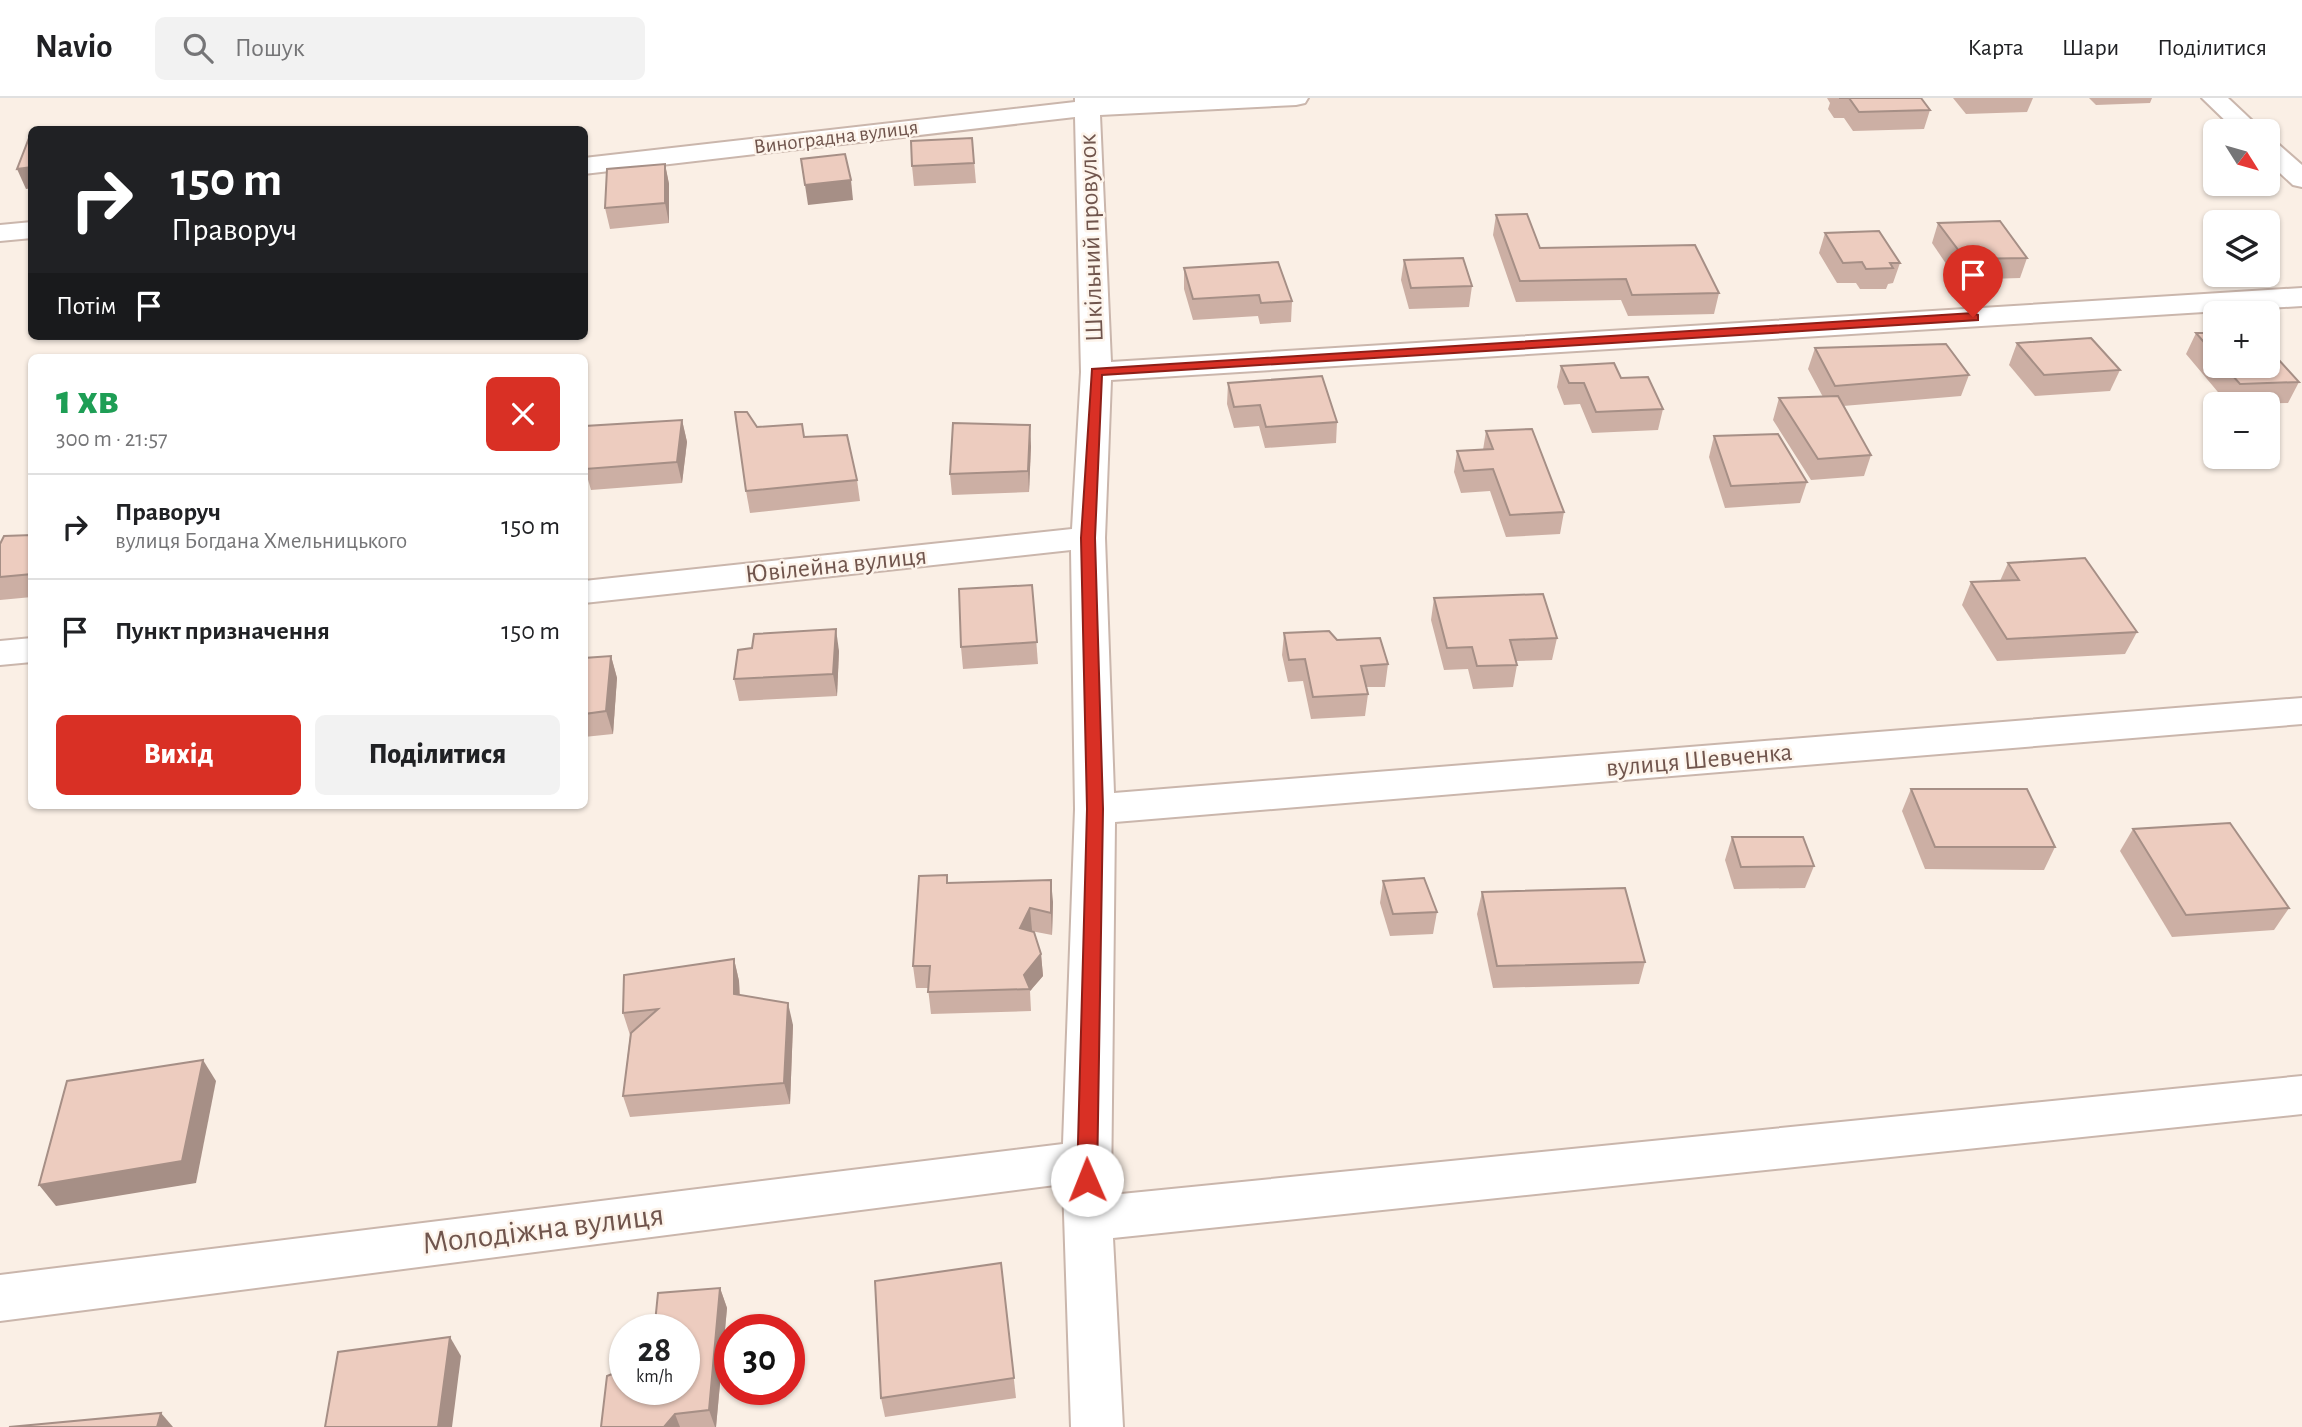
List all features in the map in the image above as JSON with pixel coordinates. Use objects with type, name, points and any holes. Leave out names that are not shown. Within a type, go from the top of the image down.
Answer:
[{"type":"street","name":"Виноградна вулиця","points":[[588,165],[1087,103],[1296,98]]},
{"type":"street","points":[[2214,98],[2237,119]]},
{"type":"street","name":"Шкільний провулок","points":[[1087,103],[1096,372],[1088,538],[1095,809],[1086,1161],[1097,1427]]},
{"type":"street","points":[[2280,159],[2302,179]]},
{"type":"street","points":[[0,233],[28,230]]},
{"type":"street","points":[[1096,372],[2302,297]]},
{"type":"street","name":"Ювілейна вулиця","points":[[588,592],[1088,538]]},
{"type":"street","points":[[0,653],[28,650]]},
{"type":"street","name":"вулиця Шевченка","points":[[1095,809],[2302,710]]},
{"type":"street","points":[[1089,1219],[2302,1095]]},
{"type":"street","name":"Молодіжна вулиця","points":[[0,1298],[1086,1161]]},
{"type":"building","points":[[1849,98],[1921,98],[1930,110],[1859,112]]},
{"type":"building","points":[[972,138],[974,163],[912,166],[911,141]]},
{"type":"building","points":[[28,141],[28,168],[17,169]]},
{"type":"building","points":[[845,154],[851,180],[805,185],[801,159]]},
{"type":"building","points":[[665,164],[665,203],[605,208],[607,169]]},
{"type":"building","points":[[1527,214],[1540,248],[1695,245],[1719,293],[1632,295],[1626,279],[1520,281],[1496,215]]},
{"type":"building","points":[[2000,221],[2027,258],[1965,259],[1938,223]]},
{"type":"building","points":[[1879,231],[1900,263],[1890,263],[1893,268],[1866,269],[1862,262],[1843,263],[1825,233]]},
{"type":"building","points":[[1463,258],[1472,286],[1411,288],[1404,260]]},
{"type":"building","points":[[1278,262],[1292,301],[1261,303],[1259,295],[1193,299],[1184,268]]},
{"type":"building","points":[[2091,338],[2120,370],[2044,375],[2017,343]]},
{"type":"building","points":[[1946,344],[1969,375],[1835,386],[1815,348]]},
{"type":"building","points":[[2280,361],[2299,382],[2240,384],[2235,378],[2280,378]]},
{"type":"building","points":[[1614,363],[1621,378],[1648,377],[1663,409],[1596,412],[1584,383],[1569,383],[1561,366]]},
{"type":"building","points":[[1322,376],[1337,422],[1266,427],[1260,405],[1234,407],[1228,383]]},
{"type":"building","points":[[1838,396],[1871,455],[1818,459],[1779,398]]},
{"type":"building","points":[[735,412],[747,412],[757,427],[802,424],[804,437],[847,435],[857,480],[746,491]]},
{"type":"building","points":[[682,420],[677,462],[588,469],[588,426]]},
{"type":"building","points":[[953,423],[1030,425],[1028,471],[950,474]]},
{"type":"building","points":[[1532,429],[1564,512],[1510,515],[1493,469],[1464,471],[1457,451],[1493,449],[1486,431]]},
{"type":"building","points":[[1778,434],[1807,482],[1731,486],[1714,436]]},
{"type":"building","points":[[28,535],[28,574],[0,577],[0,544],[4,536]]},
{"type":"building","points":[[2085,558],[2137,632],[2007,639],[1971,582],[2019,580],[2008,563]]},
{"type":"building","points":[[1032,585],[1037,642],[961,647],[959,589]]},
{"type":"building","points":[[1543,594],[1557,638],[1510,640],[1517,665],[1477,666],[1472,647],[1447,648],[1434,598]]},
{"type":"building","points":[[836,629],[833,674],[734,679],[738,650],[752,648],[754,634]]},
{"type":"building","points":[[1329,631],[1337,640],[1380,638],[1388,664],[1361,666],[1368,694],[1313,697],[1305,659],[1289,660],[1284,633]]},
{"type":"building","points":[[611,656],[606,711],[588,713],[588,658]]},
{"type":"building","points":[[1911,789],[2027,789],[2055,847],[1935,847]]},
{"type":"building","points":[[2230,823],[2289,908],[2186,915],[2133,829]]},
{"type":"building","points":[[1732,837],[1803,837],[1814,866],[1741,867]]},
{"type":"building","points":[[947,875],[947,883],[1051,880],[1051,913],[1030,908],[1020,928],[1034,932],[1041,954],[1024,975],[1030,989],[928,992],[930,966],[913,966],[919,876]]},
{"type":"building","points":[[1424,878],[1437,912],[1393,914],[1383,881]]},
{"type":"building","points":[[1625,888],[1645,962],[1497,966],[1482,892]]},
{"type":"building","points":[[734,959],[734,994],[788,1003],[784,1083],[623,1096],[631,1033],[658,1009],[623,1013],[624,975]]},
{"type":"building","points":[[203,1060],[182,1161],[39,1185],[67,1081]]},
{"type":"building","points":[[1001,1263],[1014,1378],[881,1398],[875,1281]]},
{"type":"building","points":[[720,1288],[718,1314],[714,1314],[714,1355],[709,1410],[675,1414],[664,1427],[601,1427],[609,1375],[609,1405],[700,1405],[700,1314],[656,1314],[658,1293]]},
{"type":"building","points":[[450,1337],[438,1427],[325,1427],[338,1352]]},
{"type":"building","points":[[161,1413],[157,1427],[9,1427]]},
{"type":"route","points":[[1087,1180],[1095,809],[1088,538],[1096,372],[1973,317]]}]
